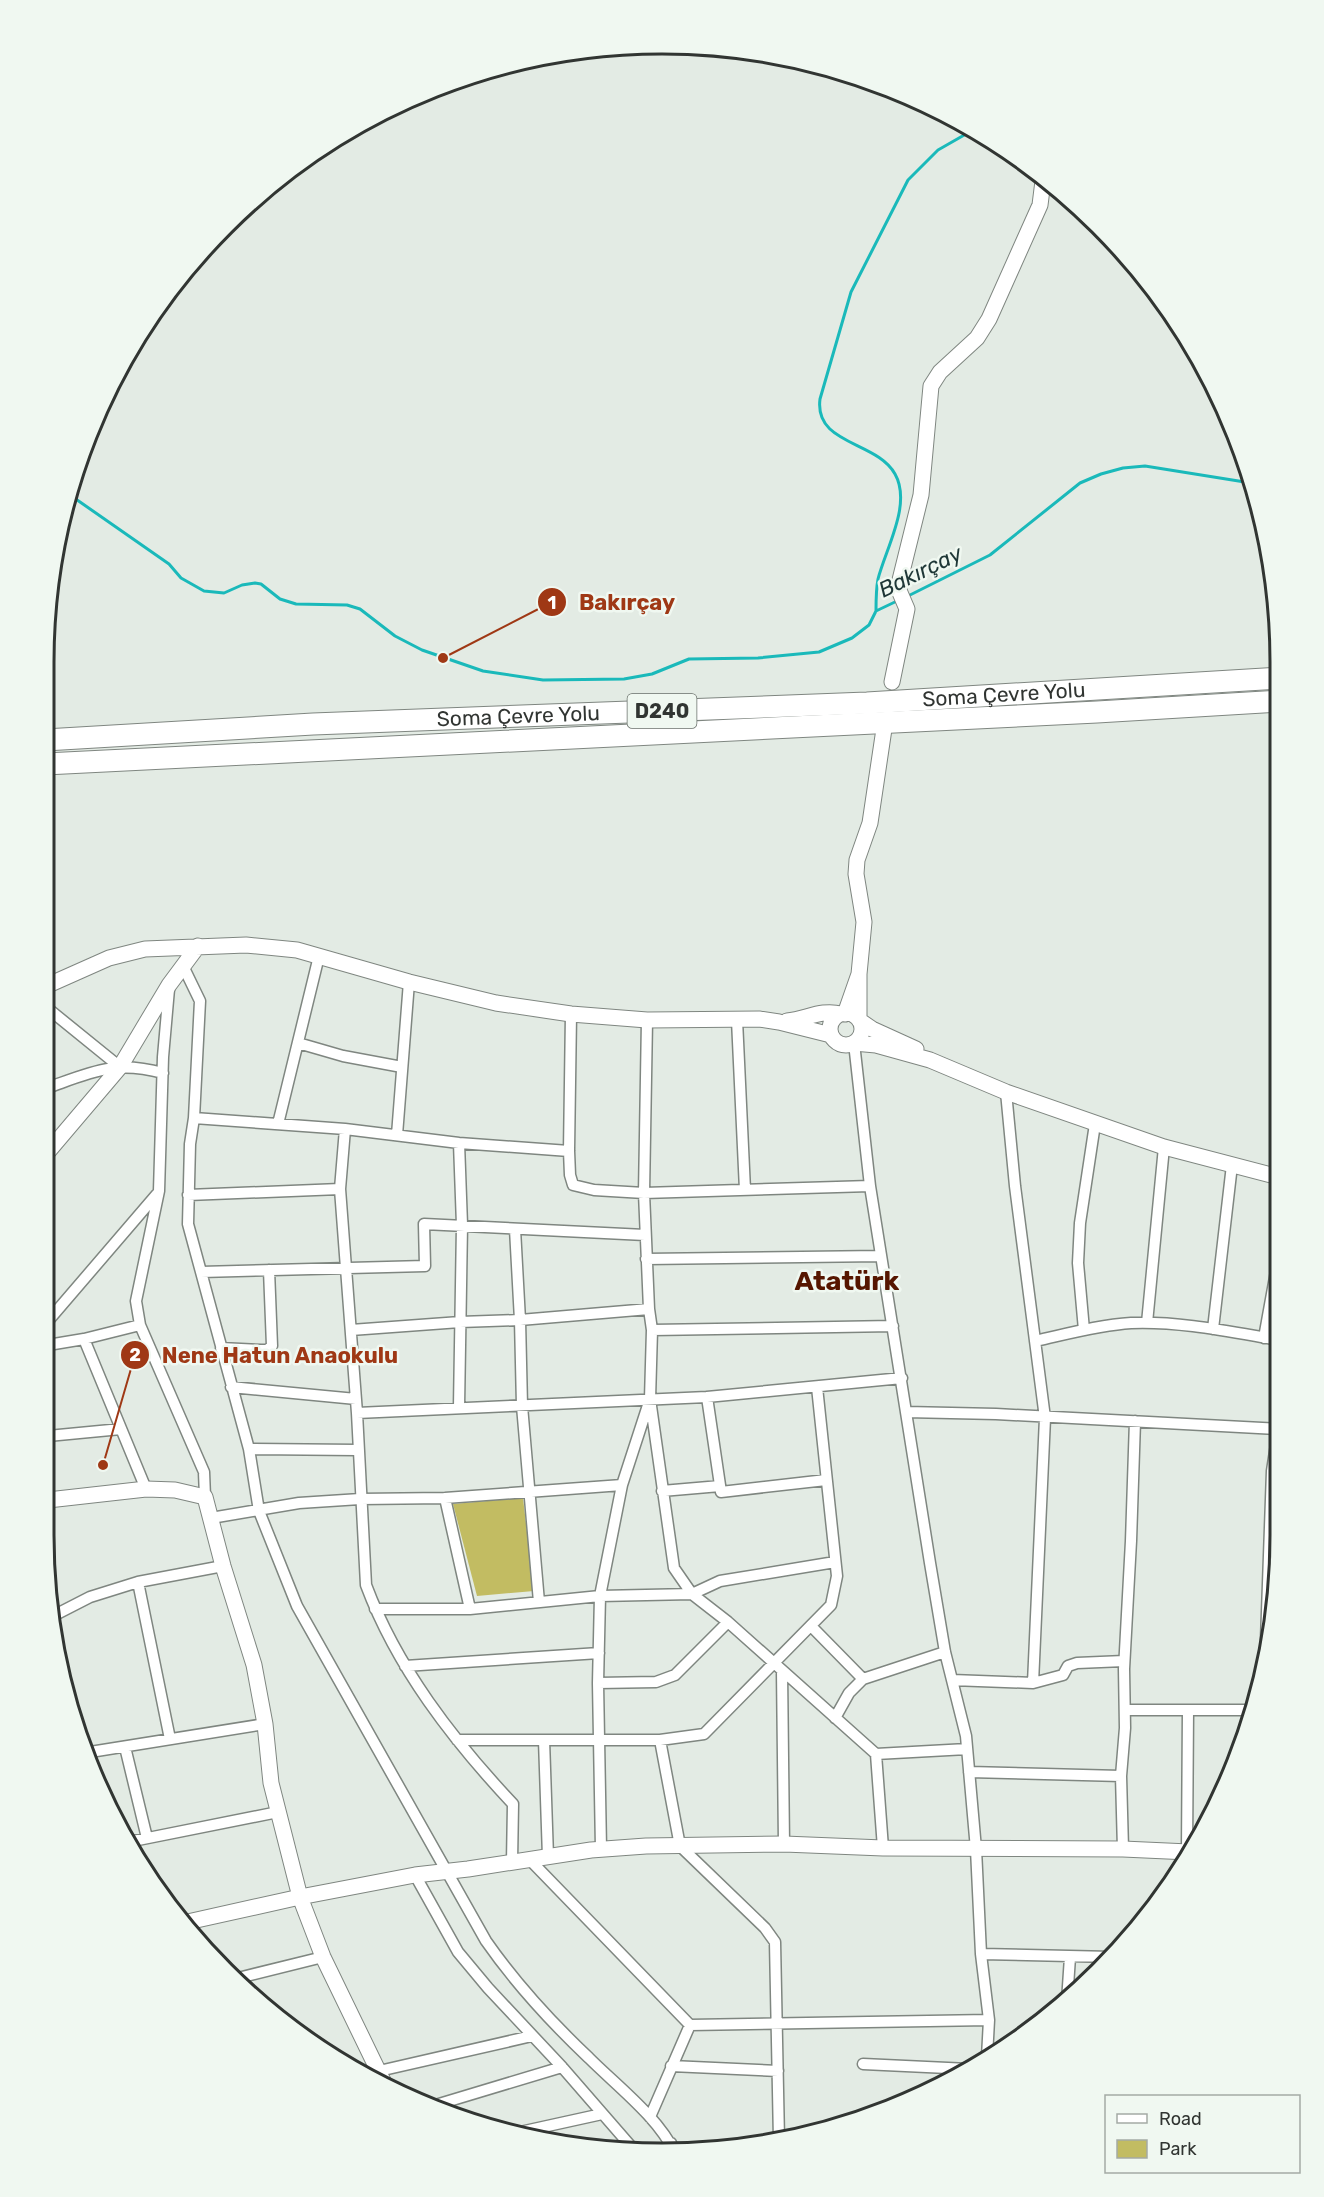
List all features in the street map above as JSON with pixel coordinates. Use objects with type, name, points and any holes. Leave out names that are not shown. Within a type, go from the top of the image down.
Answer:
[{"type":"highway","name":"Soma Çevre Yolu","points":[[54,739],[313,724],[867,703],[1270,679]]},
{"type":"highway","name":"Soma Çevre Yolu","points":[[54,764],[1097,712],[1270,701]]},
{"type":"street","points":[[892,682],[907,609],[898,588],[921,495],[931,386],[940,372],[977,338],[989,319],[1040,204],[1042,188]]},
{"type":"street","points":[[831,1035],[831,1025],[848,1016],[858,974],[863,914],[856,874],[857,860],[870,824],[884,729]]},
{"type":"street","points":[[54,982],[109,958],[145,949],[246,945],[297,950],[409,982],[496,1003],[571,1014],[647,1020],[759,1019],[778,1022],[831,1035],[839,1043],[876,1045],[930,1060],[1006,1092],[1095,1124],[1164,1147],[1270,1175]]},
{"type":"street","points":[[54,1145],[120,1067],[169,985],[184,968],[198,946]]},
{"type":"street","points":[[278,1124],[319,956]]},
{"type":"street","points":[[184,968],[200,1001],[194,1118],[190,1144],[188,1224],[249,1449],[259,1510],[297,1606],[446,1872],[486,1941],[508,1973],[572,2042],[650,2117],[669,2143]]},
{"type":"street","points":[[397,1135],[409,982]]},
{"type":"street","points":[[169,985],[159,1191],[136,1301],[140,1325],[204,1472],[205,1497],[223,1566],[254,1665],[265,1724],[271,1783],[300,1897],[323,1958],[379,2071],[532,2036]]},
{"type":"street","points":[[778,1022],[829,1011],[848,1016],[917,1050],[930,1060]]},
{"type":"street","points":[[54,1013],[120,1067]]},
{"type":"street","points":[[571,1014],[569,1151],[570,1175],[573,1185],[594,1190],[644,1193],[870,1186]]},
{"type":"street","points":[[848,1016],[862,1029],[854,1043]]},
{"type":"street","points":[[647,1020],[644,1193],[646,1259],[652,1330],[650,1399],[674,1568],[692,1594],[728,1622],[876,1754],[883,1848]]},
{"type":"street","points":[[736,1020],[745,1190]]},
{"type":"street","points":[[298,1043],[343,1056],[402,1067]]},
{"type":"street","points":[[854,1043],[880,1256],[902,1378],[945,1652],[966,1736],[976,1849],[981,1954],[989,2019],[987,2049]]},
{"type":"street","points":[[54,1086],[92,1072],[120,1067],[140,1067],[163,1073]]},
{"type":"street","points":[[1006,1092],[1015,1186],[1045,1418],[1033,1683]]},
{"type":"street","points":[[194,1118],[345,1129],[459,1143],[569,1151]]},
{"type":"street","points":[[1084,1330],[1078,1263],[1080,1223],[1095,1124]]},
{"type":"street","points":[[345,1129],[340,1189],[357,1413],[357,1450],[366,1585],[375,1609],[418,1688],[473,1761],[513,1804],[512,1862]]},
{"type":"street","points":[[459,1143],[462,1225],[459,1407]]},
{"type":"street","points":[[1147,1323],[1164,1147]]},
{"type":"street","points":[[1213,1329],[1232,1165]]},
{"type":"street","points":[[188,1196],[340,1189]]},
{"type":"street","points":[[54,1313],[159,1191]]},
{"type":"street","points":[[201,1272],[425,1266],[424,1224],[645,1235]]},
{"type":"street","points":[[515,1229],[522,1406],[539,1602]]},
{"type":"street","points":[[646,1259],[880,1256]]},
{"type":"street","points":[[221,1348],[267,1350],[272,1346],[269,1270]]},
{"type":"street","points":[[1264,1338],[1270,1305]]},
{"type":"street","points":[[351,1330],[520,1320],[649,1309]]},
{"type":"street","points":[[1035,1341],[1130,1323],[1213,1329],[1270,1339]]},
{"type":"street","points":[[54,1344],[140,1325]]},
{"type":"street","points":[[652,1330],[893,1326]]},
{"type":"street","points":[[84,1339],[146,1489]]},
{"type":"street","points":[[357,1413],[707,1397],[902,1378]]},
{"type":"street","points":[[231,1387],[356,1399]]},
{"type":"street","points":[[457,1740],[660,1740],[704,1734],[778,1667],[831,1605],[837,1576],[817,1387]]},
{"type":"street","points":[[707,1397],[721,1492],[826,1480]]},
{"type":"street","points":[[601,1849],[598,1683],[600,1596],[622,1485],[650,1399]]},
{"type":"street","points":[[906,1412],[1270,1427]]},
{"type":"street","points":[[1123,1849],[1121,1776],[1125,1710],[1124,1661],[1135,1421]]},
{"type":"street","points":[[54,1435],[121,1429]]},
{"type":"street","points":[[249,1449],[357,1450]]},
{"type":"street","points":[[211,1518],[300,1503],[360,1499],[445,1498],[622,1485]]},
{"type":"street","points":[[662,1491],[720,1486]]},
{"type":"street","points":[[54,1499],[146,1489],[176,1490],[205,1497]]},
{"type":"street","points":[[445,1498],[470,1609]]},
{"type":"street","points":[[375,1609],[470,1609],[600,1596],[692,1594],[720,1581],[835,1562]]},
{"type":"street","points":[[59,1613],[90,1597],[138,1582],[223,1566]]},
{"type":"street","points":[[138,1582],[170,1739]]},
{"type":"street","points":[[598,1683],[656,1682],[675,1675],[728,1622]]},
{"type":"street","points":[[811,1626],[863,1679]]},
{"type":"street","points":[[836,1718],[849,1693],[863,1679],[945,1652]]},
{"type":"street","points":[[405,1666],[599,1653]]},
{"type":"street","points":[[952,1680],[1033,1683],[1063,1675],[1068,1666],[1077,1663],[1124,1661]]},
{"type":"street","points":[[778,1667],[784,1844]]},
{"type":"street","points":[[1125,1710],[1244,1710]]},
{"type":"street","points":[[1188,1710],[1188,1841]]},
{"type":"street","points":[[94,1752],[265,1724]]},
{"type":"street","points":[[544,1740],[548,1857]]},
{"type":"street","points":[[660,1740],[680,1846],[765,1928],[775,1942],[779,2131]]},
{"type":"street","points":[[125,1747],[147,1839]]},
{"type":"street","points":[[876,1754],[967,1749]]},
{"type":"street","points":[[969,1772],[1121,1776]]},
{"type":"street","points":[[136,1841],[278,1812]]},
{"type":"street","points":[[193,1921],[415,1875],[601,1849],[784,1844],[883,1848],[1123,1849],[1181,1852]]},
{"type":"street","points":[[530,1860],[690,2025],[989,2019]]},
{"type":"street","points":[[415,1875],[458,1952],[627,2142]]},
{"type":"street","points":[[981,1954],[1099,1958]]},
{"type":"street","points":[[1067,1988],[1070,1957]]},
{"type":"street","points":[[244,1976],[323,1958]]},
{"type":"street","points":[[650,2117],[690,2025]]},
{"type":"street","points":[[863,2064],[954,2068]]},
{"type":"street","points":[[671,2066],[778,2071]]},
{"type":"street","points":[[444,2103],[562,2067]]},
{"type":"street","points":[[534,2129],[602,2114]]},
{"type":"green space","points":[[523,1498],[534,1591],[477,1596],[453,1504]]},
{"type":"waterway","points":[[876,611],[878,579],[899,512],[901,499],[899,486],[895,474],[886,463],[836,434],[827,425],[821,414],[820,399],[851,292],[908,180],[938,150],[965,135]]},
{"type":"waterway","name":"Bakırçay","points":[[906,597],[990,555],[1080,483],[1101,474],[1123,468],[1145,466],[1242,482]]},
{"type":"waterway","name":"Bakırçay","points":[[77,500],[169,564],[181,578],[204,591],[224,593],[242,585],[255,583],[261,584],[280,599],[296,604],[347,605],[360,609],[395,636],[422,650],[483,671],[543,680],[624,679],[652,674],[689,659],[758,658],[819,652],[852,638],[869,625],[876,611],[897,601]]},
{"type":"place","name":"Bakırçay","points":[[443,658]]},
{"type":"place","name":"Nene Hatun Anaokulu","points":[[103,1465]]},
{"type":"district","name":"Atatürk","points":[[847,1281]]}]
